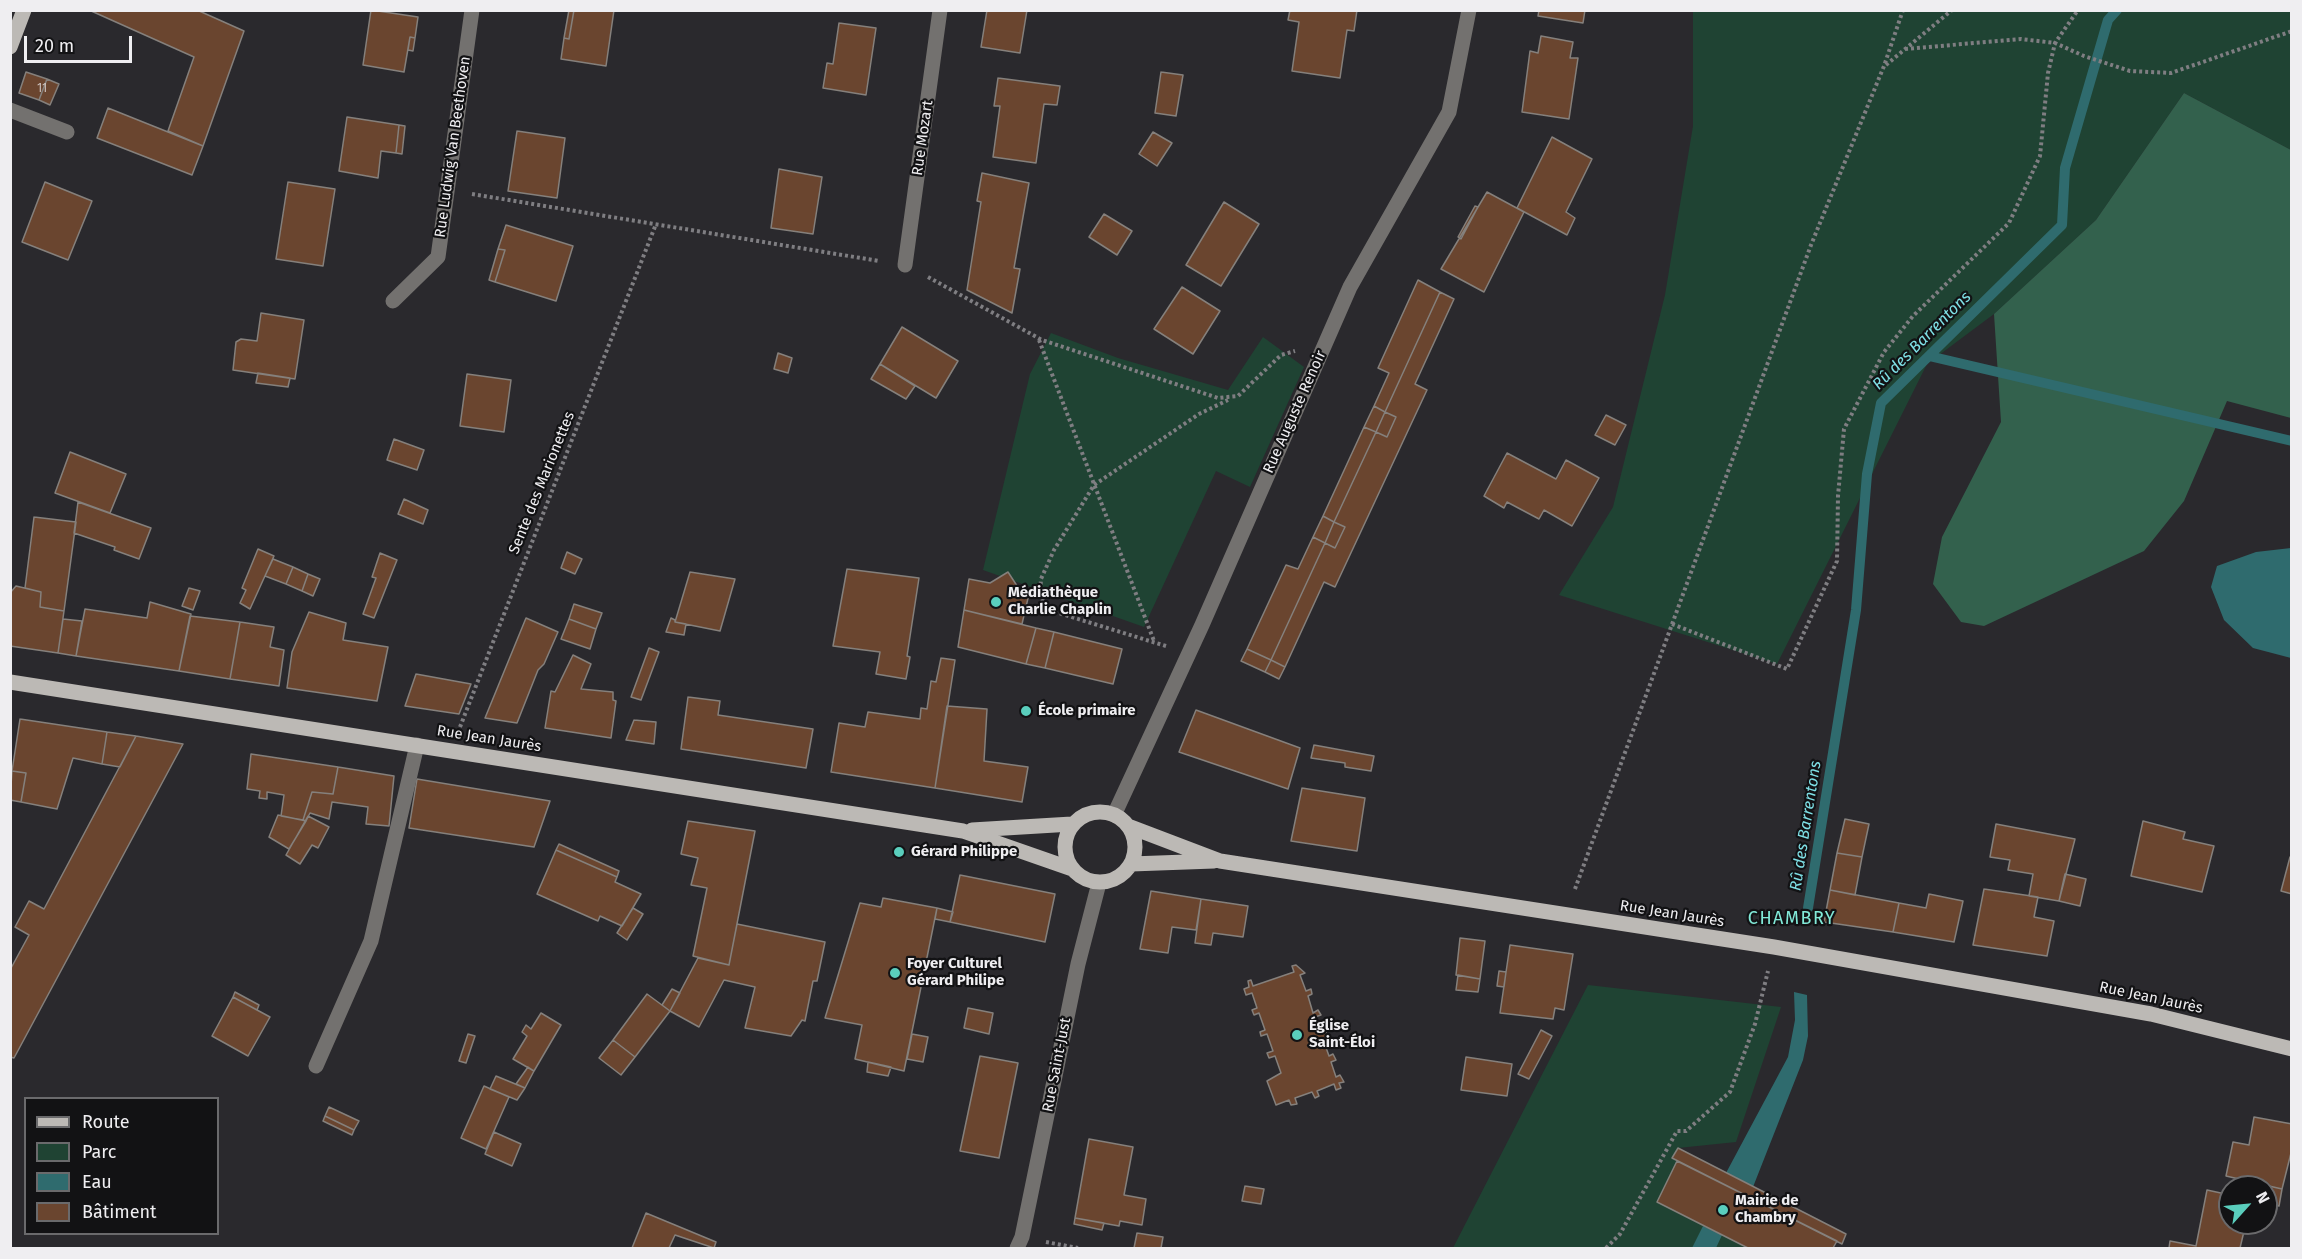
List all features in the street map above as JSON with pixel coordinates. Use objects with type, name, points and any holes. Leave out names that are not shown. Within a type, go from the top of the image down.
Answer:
[{"type":"main road","points":[[10,47],[24,10]]},
{"type":"main road","name":"Rue Jean Jaurès","points":[[10,682],[963,831]]},
{"type":"main road","points":[[963,831],[1072,824],[1092,813],[1114,814],[1128,826],[1220,861]]},
{"type":"main road","points":[[1072,824],[1066,835],[1064,847],[1066,859],[1072,869]]},
{"type":"main road","points":[[963,831],[1072,869],[1089,881],[1099,883],[1117,878],[1131,864],[1135,845],[1128,826]]},
{"type":"main road","points":[[1131,864],[1220,861]]},
{"type":"main road","name":"Rue Jean Jaurès","points":[[1220,861],[1774,947],[2151,1014],[2292,1049]]},
{"type":"street","name":"Rue Ludwig Van Beethoven","points":[[393,301],[438,257],[472,10]]},
{"type":"street","name":"Rue Mozart","points":[[905,265],[940,10]]},
{"type":"street","name":"Rue Auguste Renoir","points":[[1114,814],[1189,653],[1350,288],[1449,112],[1469,10]]},
{"type":"street","points":[[10,110],[67,132]]},
{"type":"street","points":[[316,1066],[371,940],[417,745]]},
{"type":"street","name":"Rue Saint-Just","points":[[1017,1248],[1022,1237],[1076,974],[1099,883]]},
{"type":"path","points":[[1566,915],[1811,245],[1884,66],[1903,10]]},
{"type":"path","points":[[1884,66],[1952,10]]},
{"type":"path","points":[[1672,624],[1787,669],[1837,561],[1838,496],[1844,429],[1891,343],[1913,316],[2009,223],[2040,156],[2048,73],[2055,43],[2078,10]]},
{"type":"path","points":[[1905,49],[2021,39],[2055,43],[2084,56],[2130,71],[2171,73],[2292,31]]},
{"type":"path","name":"Sente des Marionettes","points":[[451,751],[656,224]]},
{"type":"path","points":[[1039,339],[1154,642]]},
{"type":"path","points":[[1189,653],[1052,611],[1044,604],[1040,593],[1041,579],[1054,550],[1094,485],[1199,414],[1238,396]]},
{"type":"path","points":[[1606,1248],[1620,1234],[1677,1131],[1686,1131],[1730,1092],[1755,1024],[1774,947]]},
{"type":"green space","points":[[1693,11],[2291,11],[2291,150],[2184,93],[2096,220],[1994,314],[1927,364],[1777,664],[1559,595],[1613,507],[1665,295],[1693,126]]},
{"type":"green space","points":[[2184,93],[2291,150],[2291,418],[2227,401],[2184,501],[2144,551],[1984,626],[1961,622],[1933,584],[1942,537],[2001,422],[1994,314],[2096,220]]},
{"type":"green space","points":[[1051,333],[1118,358],[1228,390],[1263,337],[1304,367],[1250,487],[1216,471],[1144,627],[983,570],[1030,374]]},
{"type":"green space","points":[[1588,985],[1781,1007],[1736,1142],[1678,1148],[1672,1158],[1677,1161],[1657,1202],[1748,1248],[1453,1248]]},
{"type":"water","points":[[2292,548],[2291,658],[2253,648],[2224,620],[2211,587],[2217,566],[2256,552]]},
{"type":"water","points":[[1794,992],[1807,995],[1808,1036],[1803,1060],[1753,1187],[1726,1173],[1788,1057],[1795,1020]]},
{"type":"water","points":[[1703,1226],[1722,1235],[1716,1248],[1692,1248]]},
{"type":"building","points":[[89,10],[197,10],[244,31],[203,146],[168,131],[194,57]]},
{"type":"building","points":[[371,10],[418,17],[415,38],[410,37],[404,72],[363,65]]},
{"type":"building","points":[[569,10],[574,10],[569,39],[564,38]]},
{"type":"building","points":[[574,10],[614,10],[606,66],[561,59],[564,38],[569,39]]},
{"type":"building","points":[[987,10],[1027,10],[1020,53],[981,47]]},
{"type":"building","points":[[1290,10],[1357,10],[1354,31],[1347,30],[1340,78],[1292,71],[1299,22],[1288,20]]},
{"type":"building","points":[[1539,10],[1585,10],[1583,23],[1538,16]]},
{"type":"building","points":[[839,23],[876,28],[866,95],[823,88],[827,63],[833,64]]},
{"type":"building","points":[[1541,36],[1573,42],[1570,58],[1578,58],[1569,119],[1522,112],[1530,51],[1538,53]]},
{"type":"building","points":[[410,37],[415,38],[413,51],[408,50]]},
{"type":"building","points":[[26,72],[47,79],[39,100],[19,93]]},
{"type":"building","points":[[1161,72],[1183,75],[1176,116],[1155,113]]},
{"type":"building","points":[[998,78],[1060,86],[1057,105],[1044,104],[1036,163],[993,157],[1000,106],[994,106]]},
{"type":"building","points":[[47,79],[59,84],[50,105],[39,100]]},
{"type":"building","points":[[108,108],[203,146],[192,175],[97,138]]},
{"type":"building","points":[[347,117],[399,125],[396,153],[381,151],[378,178],[339,171]]},
{"type":"building","points":[[399,125],[405,126],[402,154],[396,153]]},
{"type":"building","points":[[517,131],[565,138],[557,198],[508,191]]},
{"type":"building","points":[[1153,132],[1172,143],[1157,166],[1139,154]]},
{"type":"building","points":[[1552,137],[1592,159],[1566,212],[1575,218],[1567,235],[1517,208]]},
{"type":"building","points":[[779,169],[822,177],[813,234],[771,228]]},
{"type":"building","points":[[982,173],[1029,183],[1014,268],[1020,269],[1012,313],[967,290],[981,202],[977,201]]},
{"type":"building","points":[[45,182],[92,201],[68,260],[22,242]]},
{"type":"building","points":[[288,182],[335,189],[323,266],[276,259]]},
{"type":"building","points":[[1487,192],[1524,212],[1484,292],[1441,269]]},
{"type":"building","points":[[1224,202],[1259,224],[1221,286],[1186,265]]},
{"type":"building","points":[[1475,206],[1478,207],[1461,239],[1458,237]]},
{"type":"building","points":[[1104,214],[1132,231],[1117,255],[1089,237]]},
{"type":"building","points":[[506,225],[573,246],[556,301],[495,282],[505,250],[498,249]]},
{"type":"building","points":[[498,249],[505,250],[495,282],[489,280]]},
{"type":"building","points":[[1418,280],[1440,292],[1385,412],[1374,406],[1389,373],[1378,368]]},
{"type":"building","points":[[1182,287],[1220,311],[1193,354],[1154,329]]},
{"type":"building","points":[[1440,292],[1454,299],[1415,384],[1427,390],[1335,587],[1324,582],[1285,667],[1271,660],[1325,543],[1335,548],[1345,527],[1334,522],[1376,432],[1387,437],[1396,417],[1385,412]]},
{"type":"building","points":[[261,313],[304,320],[295,379],[233,370],[236,342],[241,339],[257,341]]},
{"type":"building","points":[[902,327],[958,361],[936,398],[880,364]]},
{"type":"building","points":[[778,353],[792,358],[788,373],[774,369]]},
{"type":"building","points":[[880,364],[915,386],[906,399],[871,379]]},
{"type":"building","points":[[258,373],[290,378],[288,387],[256,383]]},
{"type":"building","points":[[467,374],[511,380],[504,432],[460,426]]},
{"type":"building","points":[[1374,406],[1385,412],[1376,432],[1364,427]]},
{"type":"building","points":[[1385,412],[1396,417],[1387,437],[1376,432]]},
{"type":"building","points":[[1606,415],[1626,425],[1615,445],[1595,435]]},
{"type":"building","points":[[1364,427],[1376,432],[1334,522],[1323,516]]},
{"type":"building","points":[[394,439],[424,450],[417,470],[387,460]]},
{"type":"building","points":[[70,452],[126,474],[110,513],[55,493]]},
{"type":"building","points":[[1507,453],[1556,479],[1566,460],[1599,478],[1572,526],[1544,510],[1539,519],[1507,502],[1504,508],[1484,496]]},
{"type":"building","points":[[404,499],[428,510],[423,524],[398,514]]},
{"type":"building","points":[[78,502],[151,528],[139,559],[114,550],[115,547],[74,533]]},
{"type":"building","points":[[1323,516],[1334,522],[1325,543],[1313,537]]},
{"type":"building","points":[[34,517],[76,522],[64,611],[40,607],[41,592],[25,588]]},
{"type":"building","points":[[1334,522],[1345,527],[1335,548],[1325,543]]},
{"type":"building","points":[[1313,537],[1325,543],[1271,660],[1247,649],[1286,565],[1298,569]]},
{"type":"building","points":[[258,549],[274,556],[250,609],[240,603],[246,590],[242,588]]},
{"type":"building","points":[[567,552],[582,559],[575,574],[561,568]]},
{"type":"building","points":[[380,553],[397,560],[374,618],[363,614],[376,578],[372,577]]},
{"type":"building","points":[[273,559],[293,567],[286,584],[265,576]]},
{"type":"building","points":[[293,567],[308,574],[302,591],[286,584]]},
{"type":"building","points":[[847,569],[919,578],[907,656],[910,657],[906,679],[876,674],[880,652],[833,646]]},
{"type":"building","points":[[690,572],[735,579],[720,631],[675,622]]},
{"type":"building","name":"Médiathèque Charlie Chaplin","points":[[1008,572],[1021,592],[1029,594],[1022,624],[964,610],[969,579],[990,583]]},
{"type":"building","points":[[308,574],[320,579],[313,596],[302,591]]},
{"type":"building","points":[[16,586],[41,592],[40,607],[64,611],[58,653],[10,646],[10,593]]},
{"type":"building","points":[[189,588],[200,591],[193,610],[182,606]]},
{"type":"building","points":[[150,602],[191,614],[179,671],[76,656],[85,609],[147,618]]},
{"type":"building","points":[[574,604],[602,613],[596,629],[569,619]]},
{"type":"building","points":[[964,610],[1036,628],[1026,664],[958,647]]},
{"type":"building","points":[[309,612],[346,623],[343,640],[388,647],[377,701],[287,688],[292,652]]},
{"type":"building","points":[[190,616],[240,622],[230,679],[179,671]]},
{"type":"building","points":[[526,618],[558,632],[544,664],[538,670],[517,723],[485,718]]},
{"type":"building","points":[[671,618],[675,622],[686,624],[684,635],[666,632]]},
{"type":"building","points":[[63,619],[82,621],[76,656],[58,653]]},
{"type":"building","points":[[569,619],[596,629],[590,649],[561,639]]},
{"type":"building","points":[[240,622],[274,627],[270,647],[284,650],[279,686],[230,679]]},
{"type":"building","points":[[1036,628],[1054,632],[1045,668],[1026,664]]},
{"type":"building","points":[[1054,632],[1122,649],[1113,684],[1045,668]]},
{"type":"building","points":[[649,648],[659,652],[641,700],[631,697]]},
{"type":"building","points":[[1247,649],[1271,660],[1265,672],[1241,661]]},
{"type":"building","points":[[573,655],[591,664],[581,689],[613,692],[613,700],[616,701],[611,738],[545,728],[551,691],[555,692]]},
{"type":"building","points":[[941,658],[955,660],[935,788],[831,772],[839,723],[865,727],[868,712],[920,719],[921,708],[927,709],[931,681],[936,682]]},
{"type":"building","points":[[1271,660],[1285,667],[1279,679],[1265,672]]},
{"type":"building","points":[[416,674],[471,684],[459,714],[405,706]]},
{"type":"building","points":[[688,697],[720,701],[718,715],[813,729],[806,768],[681,749]]},
{"type":"building","points":[[947,706],[987,709],[984,761],[1028,767],[1022,802],[935,788]]},
{"type":"building","points":[[1196,710],[1300,748],[1288,789],[1179,752]]},
{"type":"building","points":[[20,719],[107,732],[102,764],[73,758],[57,809],[21,802],[26,773],[12,771]]},
{"type":"building","points":[[634,720],[656,722],[654,744],[626,740]]},
{"type":"building","points":[[107,732],[136,736],[120,767],[102,764]]},
{"type":"building","points":[[136,736],[183,744],[14,1058],[10,1057],[10,970],[29,935],[15,927],[29,901],[44,909]]},
{"type":"building","points":[[1314,745],[1374,756],[1371,771],[1345,767],[1345,763],[1311,758]]},
{"type":"building","points":[[251,754],[338,767],[333,794],[312,792],[303,820],[281,816],[284,795],[267,792],[267,799],[259,798],[260,791],[247,789]]},
{"type":"building","points":[[338,767],[394,776],[389,826],[366,824],[368,807],[332,802],[329,819],[310,813],[306,821],[303,820],[312,792],[333,794]]},
{"type":"building","points":[[12,771],[26,773],[21,802],[10,800]]},
{"type":"building","points":[[417,779],[550,801],[534,847],[409,828]]},
{"type":"building","points":[[1302,788],[1365,798],[1357,851],[1291,841]]},
{"type":"building","points":[[278,815],[306,821],[289,849],[269,837]]},
{"type":"building","points":[[308,816],[329,827],[318,848],[312,845],[300,864],[286,855]]},
{"type":"building","points":[[1845,819],[1869,824],[1862,857],[1837,853]]},
{"type":"building","points":[[688,821],[755,831],[729,965],[693,956],[707,888],[691,885],[698,858],[681,854]]},
{"type":"building","points":[[2143,821],[2185,832],[2183,839],[2214,846],[2202,892],[2131,876]]},
{"type":"building","points":[[1996,824],[2075,839],[2059,901],[2029,896],[2033,874],[2008,870],[2010,860],[1990,857]]},
{"type":"building","points":[[559,844],[619,871],[617,877],[556,850]]},
{"type":"building","points":[[556,850],[617,877],[615,882],[641,894],[622,926],[600,916],[598,921],[537,894]]},
{"type":"building","points":[[1837,853],[1862,857],[1855,895],[1830,890]]},
{"type":"building","points":[[2290,857],[2292,857],[2292,894],[2281,891]]},
{"type":"building","points":[[2065,874],[2086,879],[2080,906],[2059,901]]},
{"type":"building","points":[[960,875],[1055,894],[1045,942],[950,922]]},
{"type":"building","points":[[1984,889],[2038,897],[2034,917],[2054,921],[2047,956],[1973,945]]},
{"type":"building","points":[[1830,890],[1899,903],[1893,932],[1824,922]]},
{"type":"building","points":[[1151,891],[1201,899],[1196,930],[1172,927],[1168,953],[1140,949]]},
{"type":"building","points":[[1929,894],[1963,901],[1954,942],[1893,932],[1899,903],[1926,908]]},
{"type":"building","points":[[883,898],[937,908],[904,1071],[855,1059],[862,1025],[825,1018],[860,903],[881,907]]},
{"type":"building","points":[[1201,899],[1248,906],[1243,937],[1213,933],[1211,945],[1195,943]]},
{"type":"building","points":[[633,908],[643,914],[627,940],[617,933]]},
{"type":"building","points":[[937,908],[953,912],[950,922],[935,919]]},
{"type":"building","points":[[737,924],[825,942],[817,981],[813,981],[805,1021],[802,1020],[791,1036],[745,1028],[755,987],[724,980],[699,1027],[670,1011],[698,958],[729,965]]},
{"type":"building","points":[[1460,938],[1485,941],[1480,979],[1456,975]]},
{"type":"building","points":[[1510,945],[1573,954],[1564,1010],[1555,1008],[1553,1019],[1500,1013]]},
{"type":"building","name":"Église Saint-Éloi","points":[[1296,965],[1305,973],[1300,975],[1306,991],[1311,989],[1312,994],[1308,996],[1313,1013],[1318,1010],[1321,1015],[1315,1017],[1322,1034],[1326,1032],[1328,1038],[1323,1039],[1329,1056],[1333,1054],[1336,1060],[1331,1062],[1336,1077],[1340,1075],[1344,1082],[1339,1083],[1341,1088],[1336,1090],[1334,1084],[1317,1091],[1319,1096],[1315,1098],[1312,1092],[1295,1098],[1297,1104],[1291,1105],[1289,1100],[1276,1105],[1267,1081],[1281,1073],[1275,1056],[1269,1058],[1267,1053],[1273,1051],[1267,1034],[1261,1036],[1260,1032],[1265,1030],[1259,1013],[1254,1015],[1252,1010],[1257,1008],[1252,993],[1246,995],[1244,989],[1249,987],[1248,981],[1251,980],[1253,986],[1294,972],[1292,966]]},
{"type":"building","points":[[1499,971],[1506,972],[1504,987],[1497,986]]},
{"type":"building","points":[[1458,975],[1480,979],[1478,992],[1456,990]]},
{"type":"building","points":[[672,989],[680,993],[670,1011],[662,1005]]},
{"type":"building","points":[[235,992],[259,1005],[257,1010],[233,997]]},
{"type":"building","points":[[647,994],[670,1011],[635,1057],[613,1040]]},
{"type":"building","points":[[233,997],[270,1017],[248,1056],[212,1036]]},
{"type":"building","points":[[968,1008],[993,1013],[989,1034],[964,1028]]},
{"type":"building","points":[[541,1013],[561,1025],[534,1071],[513,1059],[527,1036],[522,1032],[526,1025],[531,1029]]},
{"type":"building","points":[[1541,1030],[1552,1036],[1529,1079],[1518,1074]]},
{"type":"building","points":[[468,1034],[475,1036],[466,1063],[459,1061]]},
{"type":"building","points":[[912,1034],[928,1037],[923,1062],[907,1059]]},
{"type":"building","points":[[613,1040],[635,1057],[621,1075],[599,1058]]},
{"type":"building","points":[[980,1056],[1018,1063],[999,1158],[960,1151]]},
{"type":"building","points":[[1466,1057],[1512,1064],[1507,1096],[1461,1090]]},
{"type":"building","points":[[868,1062],[891,1067],[888,1076],[867,1072]]},
{"type":"building","points":[[528,1067],[534,1071],[525,1088],[516,1084]]},
{"type":"building","points":[[496,1076],[525,1088],[517,1100],[490,1089]]},
{"type":"building","points":[[484,1086],[509,1097],[486,1149],[461,1138]]},
{"type":"building","points":[[329,1107],[359,1121],[354,1130],[325,1116]]},
{"type":"building","points":[[325,1116],[354,1130],[352,1135],[323,1121]]},
{"type":"building","points":[[2254,1117],[2292,1124],[2292,1149],[2282,1189],[2278,1188],[2278,1175],[2226,1175],[2233,1142],[2249,1145]]},
{"type":"building","points":[[494,1132],[521,1144],[512,1166],[485,1154]]},
{"type":"building","points":[[1089,1139],[1133,1147],[1124,1195],[1146,1199],[1142,1225],[1120,1221],[1119,1226],[1075,1218]]},
{"type":"building","points":[[1678,1148],[1846,1234],[1842,1244],[1672,1158]]},
{"type":"building","name":"Mairie de Chambry","points":[[1677,1161],[1837,1241],[1833,1248],[1748,1248],[1657,1202]]},
{"type":"building","points":[[1245,1186],[1264,1189],[1261,1204],[1242,1201]]},
{"type":"building","points":[[2278,1188],[2282,1189],[2278,1206]]},
{"type":"building","points":[[2207,1190],[2218,1192],[2218,1235],[2243,1235],[2240,1248],[2169,1248],[2170,1241],[2196,1246]]},
{"type":"building","points":[[646,1213],[716,1242],[714,1248],[675,1235],[669,1248],[632,1248]]},
{"type":"building","points":[[1075,1218],[1104,1223],[1102,1230],[1074,1224]]},
{"type":"building","points":[[1137,1233],[1163,1237],[1161,1248],[1134,1248]]},
{"type":"waterway","name":"Rû des Barrentons","points":[[1808,908],[1856,610],[1867,474],[1881,403],[2062,225],[2065,168],[2108,20],[2117,10]]},
{"type":"waterway","points":[[1929,356],[2292,441]]},
{"type":"place","name":"Médiathèque Charlie Chaplin","points":[[996,602]]},
{"type":"place","name":"École primaire","points":[[1026,711]]},
{"type":"place","name":"Gérard Philippe","points":[[899,852]]},
{"type":"place","name":"Foyer Culturel Gérard Philipe","points":[[895,973]]},
{"type":"place","name":"Église Saint-Éloi","points":[[1297,1035]]},
{"type":"place","name":"Mairie de Chambry","points":[[1723,1210]]},
{"type":"district","name":"CHAMBRY","points":[[1792,919]]}]
